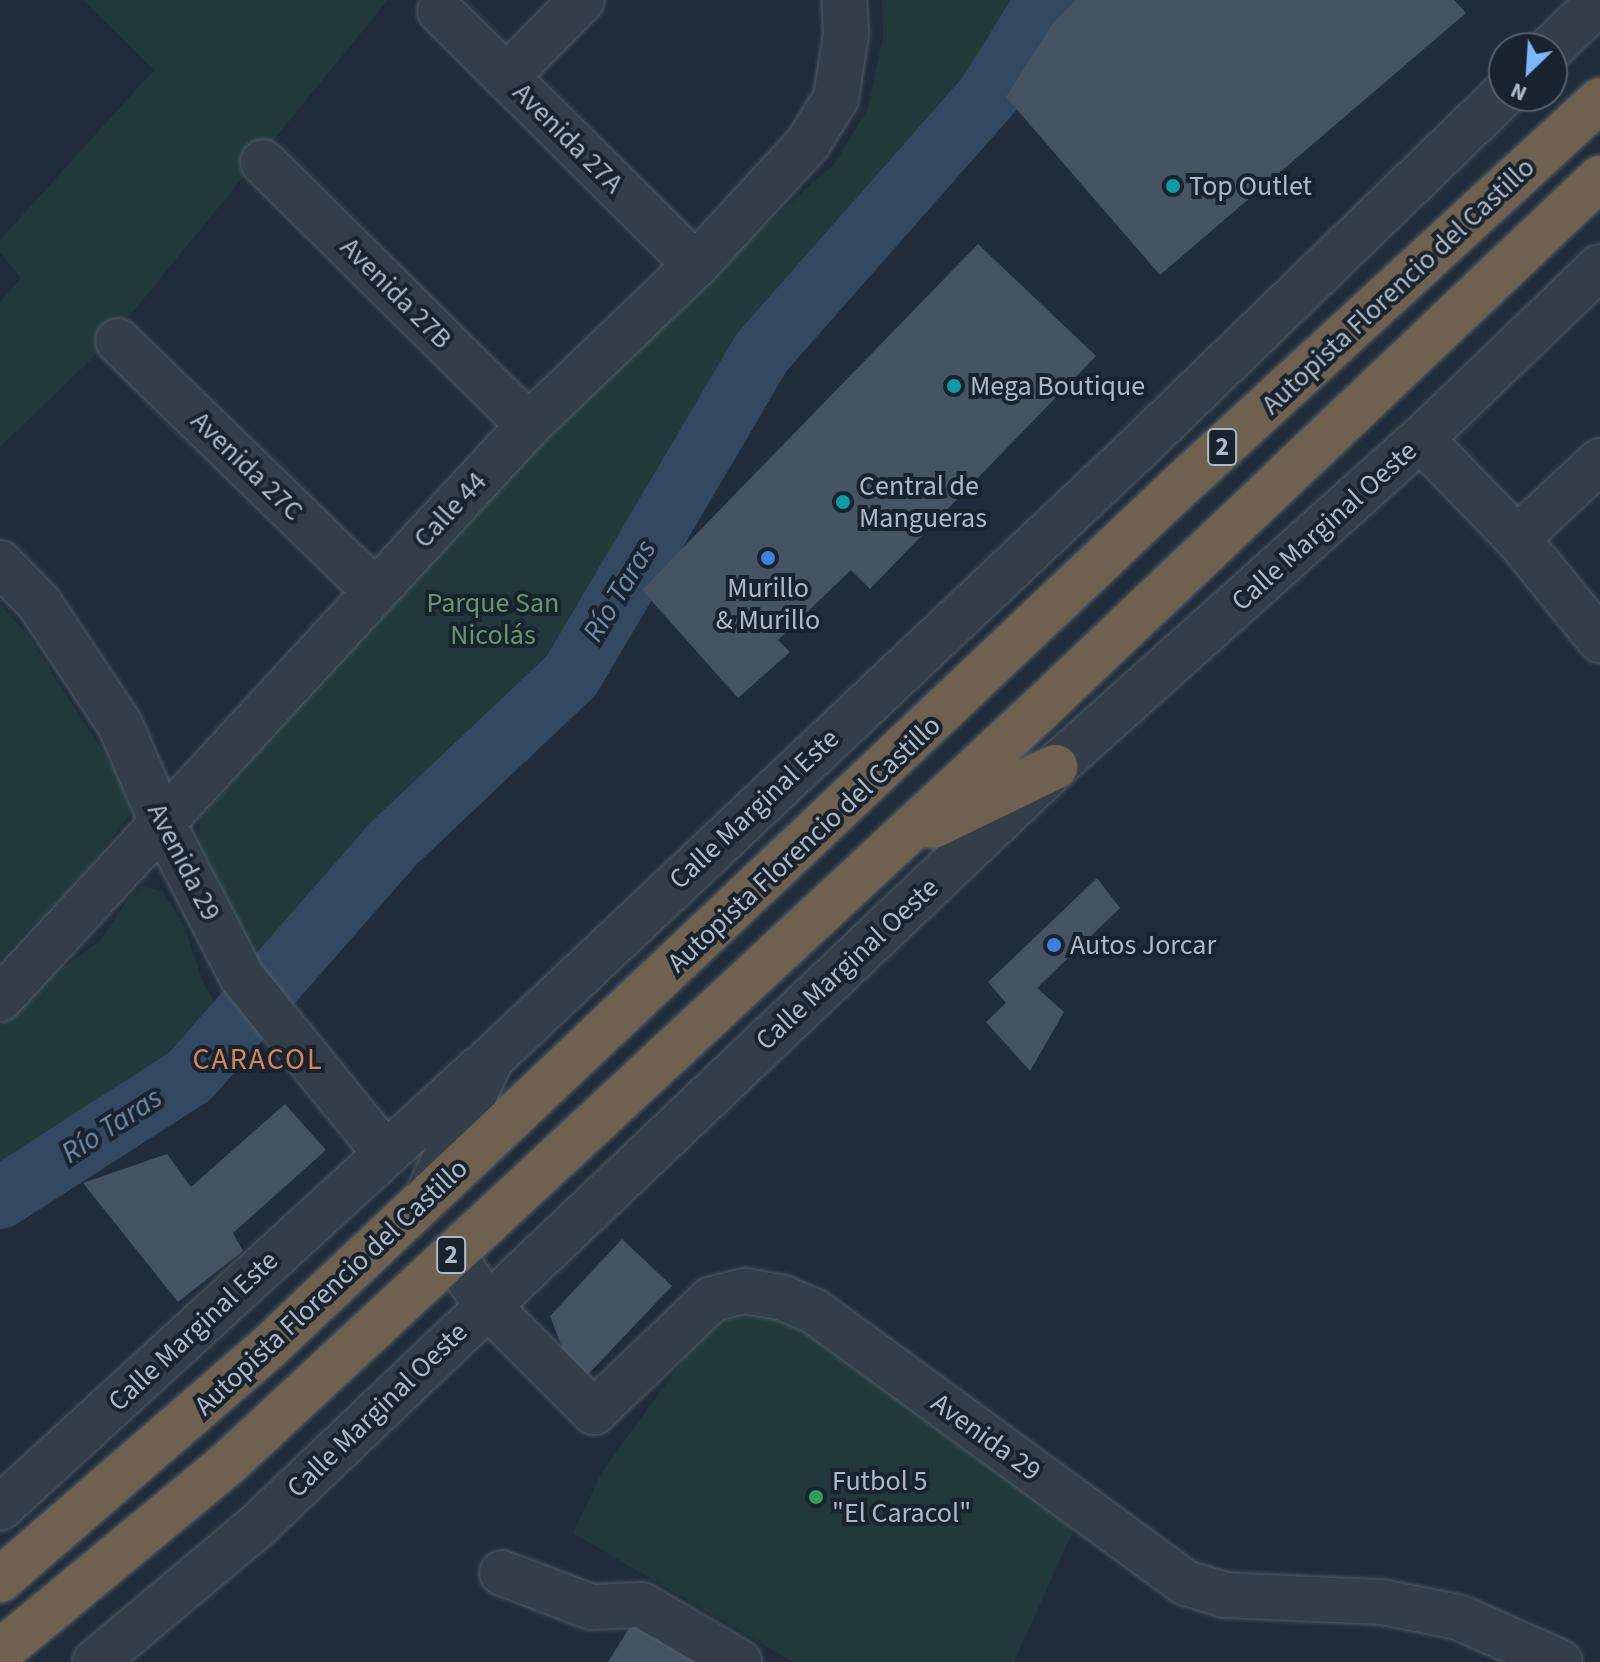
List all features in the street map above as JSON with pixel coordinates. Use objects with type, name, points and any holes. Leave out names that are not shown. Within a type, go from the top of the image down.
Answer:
[{"type":"highway","name":"Autopista Florencio del Castillo","points":[[0,1580],[144,1459],[425,1201],[1180,486],[1600,100]]},
{"type":"highway","name":"Autopista Florencio del Castillo","points":[[0,1652],[225,1466],[891,846],[1600,178]]},
{"type":"highway","points":[[891,846],[1055,767]]},
{"type":"street","points":[[506,77],[582,0]]},
{"type":"street","name":"Calle 44","points":[[0,999],[529,425],[696,265],[808,143],[836,98],[846,34],[844,0]]},
{"type":"street","points":[[1568,32],[1600,1]]},
{"type":"street","name":"Avenida 27A","points":[[440,11],[696,265]]},
{"type":"street","name":"Calle Marginal Este","points":[[0,1508],[384,1152],[491,1059],[1133,453],[1488,109]]},
{"type":"street","name":"Avenida 27B","points":[[263,162],[529,425]]},
{"type":"street","name":"Calle Marginal Oeste","points":[[95,1662],[256,1527],[486,1304],[1055,767],[1421,439],[1600,267]]},
{"type":"street","name":"Avenida 27C","points":[[118,341],[375,591]]},
{"type":"street","points":[[1421,439],[1517,538],[1600,640]]},
{"type":"street","points":[[1517,538],[1600,461]]},
{"type":"street","name":"Avenida 29","points":[[0,563],[39,603],[120,725],[162,822],[242,977],[384,1152]]},
{"type":"street","name":"Calle Marginal Este","points":[[425,1201],[491,1059]]},
{"type":"street","points":[[452,1254],[486,1304]]},
{"type":"street","name":"Avenida 29","points":[[486,1304],[594,1412],[712,1299],[745,1291],[783,1298],[814,1311],[1186,1583],[1225,1595],[1382,1602],[1458,1617],[1560,1662]]},
{"type":"street","points":[[502,1573],[591,1607],[642,1605],[739,1662]]},
{"type":"green space","points":[[83,0],[388,0],[105,346],[0,447],[0,302],[21,278],[0,252],[0,240],[154,70]]},
{"type":"green space","name":"Parque San Nicolás","points":[[882,0],[1044,0],[988,90],[756,352],[566,674],[385,846],[261,990],[198,856],[200,819],[537,430],[835,163],[868,108],[883,36]]},
{"type":"green space","points":[[0,604],[28,635],[121,780],[131,813],[87,870],[0,959]]},
{"type":"green space","points":[[142,886],[163,892],[184,926],[203,982],[230,1030],[163,1094],[0,1190],[0,1026],[41,984],[101,940],[128,898]]},
{"type":"green space","name":"Futbol 5 \"El Caracol\"","points":[[719,1310],[781,1315],[1077,1522],[1014,1662],[793,1662],[573,1533],[602,1472]]},
{"type":"building","name":"Top Outlet","points":[[1076,0],[1454,0],[1466,13],[1160,275],[1006,97],[1053,23]]},
{"type":"building","points":[[978,244],[1096,356],[870,589],[851,570],[778,640],[790,652],[738,698],[642,590]]},
{"type":"building","name":"Autos Jorcar","points":[[1097,878],[1120,908],[1037,988],[1064,1012],[1030,1071],[986,1022],[1006,1003],[988,982]]},
{"type":"building","points":[[285,1104],[326,1150],[233,1233],[243,1251],[178,1302],[83,1183],[167,1154],[191,1187]]},
{"type":"building","points":[[622,1239],[672,1286],[577,1386],[550,1316]]},
{"type":"building","points":[[636,1617],[713,1662],[608,1662]]},
{"type":"waterway","name":"Río Taras","points":[[0,1198],[190,1076],[392,845],[571,676],[761,353],[989,94],[1047,0]]},
{"type":"place","name":"Top Outlet","points":[[1173,186]]},
{"type":"place","name":"Mega Boutique","points":[[954,386]]},
{"type":"place","name":"Central de Mangueras","points":[[843,502]]},
{"type":"place","name":"Murillo & Murillo","points":[[768,558]]},
{"type":"place","name":"Autos Jorcar","points":[[1054,945]]},
{"type":"place","name":"Futbol 5 \"El Caracol\"","points":[[816,1497]]},
{"type":"district","name":"CARACOL","points":[[258,1060]]}]
